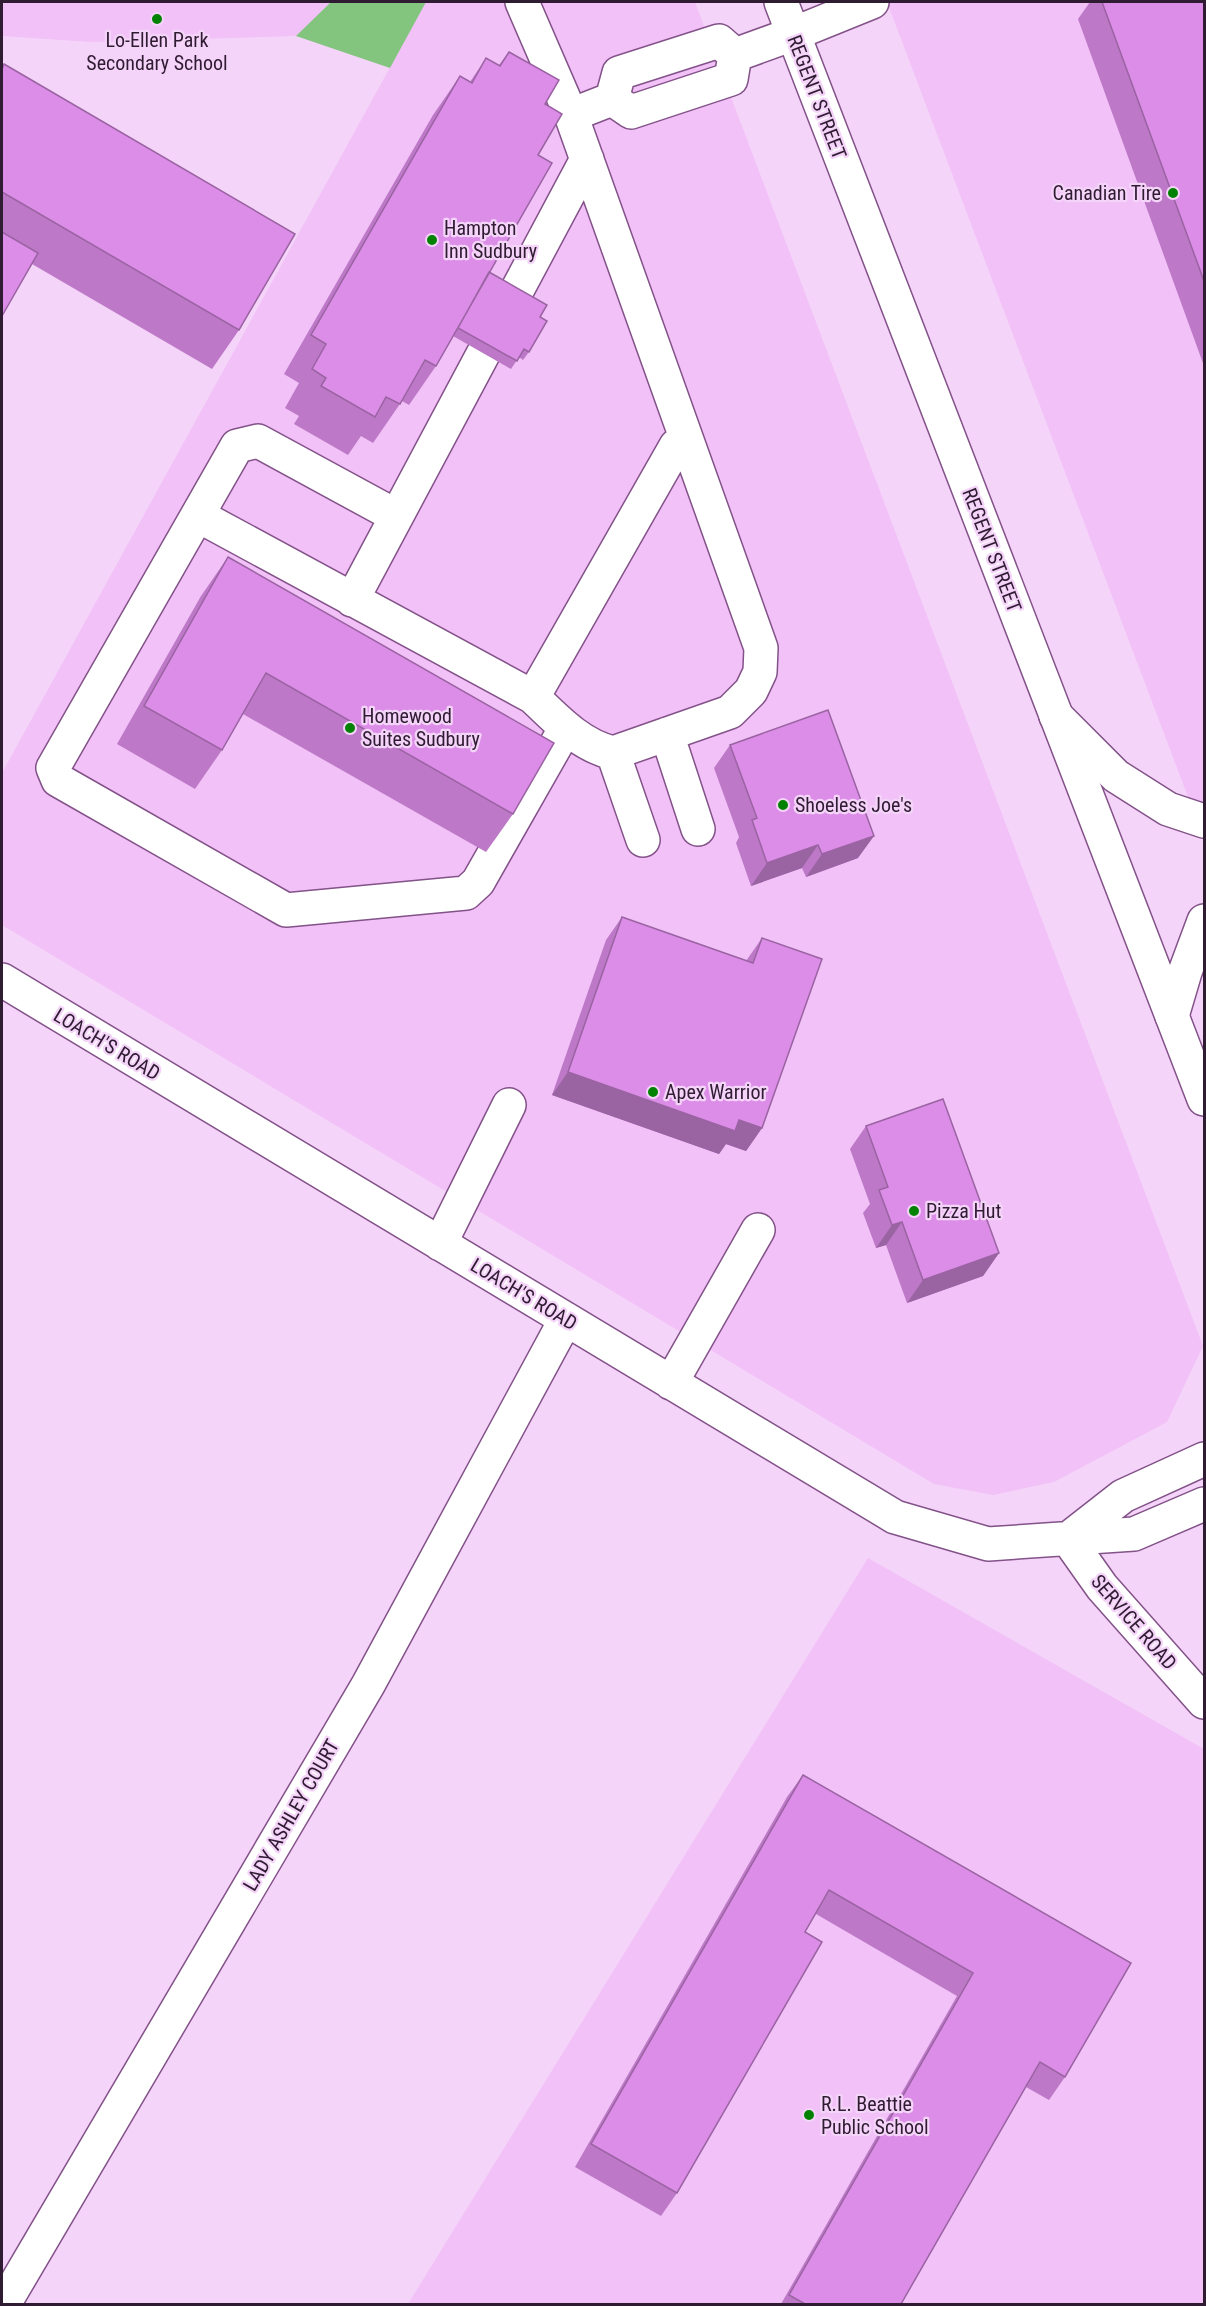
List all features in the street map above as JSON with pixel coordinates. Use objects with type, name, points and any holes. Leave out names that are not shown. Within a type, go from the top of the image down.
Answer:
[{"type":"street","points":[[199,516],[532,697],[566,729],[597,749],[613,753],[730,712],[751,691],[760,672],[761,648],[571,115],[522,2]]},
{"type":"street","name":"REGENT STREET","points":[[781,2],[1204,1099]]},
{"type":"street","points":[[571,115],[612,99],[619,74],[718,41],[735,54],[793,34],[872,2]]},
{"type":"street","points":[[352,600],[587,159]]},
{"type":"street","points":[[396,516],[258,441],[237,446],[53,768],[58,780],[286,910],[466,893],[478,882],[566,729]]},
{"type":"street","points":[[532,697],[676,446],[688,443]]},
{"type":"street","points":[[1056,716],[1116,776],[1168,809],[1204,821]]},
{"type":"street","points":[[667,734],[698,829]]},
{"type":"street","points":[[613,753],[643,840]]},
{"type":"street","points":[[1173,1017],[1185,972],[1204,921]]},
{"type":"street","name":"LOACH'S ROAD","points":[[2,980],[894,1516],[988,1544],[1134,1534],[1204,1504]]},
{"type":"street","points":[[440,1244],[509,1106]]},
{"type":"street","points":[[670,1383],[758,1230]]},
{"type":"street","name":"LADY ASHLEY COURT","points":[[4,2304],[368,1684],[566,1319]]},
{"type":"street","points":[[1068,1539],[1123,1496],[1204,1459]]},
{"type":"street","name":"SERVICE ROAD","points":[[1068,1539],[1102,1587],[1204,1702]]},
{"type":"shaded area","name":"Lo-Ellen Park Secondary School","points":[[2,2],[331,2],[296,36],[92,42],[2,36]]},
{"type":"shaded area","points":[[426,2],[695,2],[1203,1346],[1167,1422],[1054,1482],[993,1495],[934,1484],[2,925],[2,773]]},
{"type":"shaded area","points":[[887,2],[1204,2],[1204,839]]},
{"type":"shaded area","name":"R.L. Beattie Public School","points":[[868,1558],[1204,1749],[1204,2304],[408,2304]]},
{"type":"green space","points":[[331,2],[426,2],[390,68],[296,36]]},
{"type":"building","points":[[1102,2],[1204,2],[1204,281]]},
{"type":"building","name":"Hampton Inn Sudbury","points":[[509,52],[559,80],[545,104],[562,114],[538,155],[552,163],[436,366],[425,360],[400,404],[386,397],[375,417],[321,386],[326,378],[312,369],[326,344],[311,335],[460,76],[472,83],[486,58],[500,66]]},
{"type":"building","points":[[4,64],[295,234],[239,330],[2,192],[2,69]]},
{"type":"building","points":[[2,232],[38,253],[2,316]]},
{"type":"building","points":[[489,272],[547,305],[540,317],[547,321],[529,352],[524,349],[517,361],[458,328]]},
{"type":"building","points":[[228,557],[554,743],[513,814],[266,673],[222,750],[144,706]]},
{"type":"building","name":"Shoeless Joe's","points":[[828,710],[874,836],[822,854],[818,845],[767,863],[752,820],[757,818],[730,745]]},
{"type":"building","points":[[622,917],[753,963],[762,938],[822,959],[762,1128],[739,1120],[735,1131],[568,1072]]},
{"type":"building","name":"Pizza Hut","points":[[943,1099],[999,1253],[923,1280],[902,1222],[892,1225],[879,1190],[888,1187],[866,1126]]},
{"type":"building","points":[[803,1775],[1131,1963],[1065,2077],[1040,2062],[901,2304],[805,2304],[789,2295],[973,1973],[829,1890],[805,1932],[822,1942],[677,2193],[591,2144]]},
{"type":"place","name":"Lo-Ellen Park Secondary School","points":[[157,19]]},
{"type":"place","name":"Canadian Tire","points":[[1173,193]]},
{"type":"place","name":"Hampton Inn Sudbury","points":[[432,240]]},
{"type":"place","name":"Homewood Suites Sudbury","points":[[350,728]]},
{"type":"place","name":"Shoeless Joe's","points":[[783,805]]},
{"type":"place","name":"Apex Warrior","points":[[653,1092]]},
{"type":"place","name":"Pizza Hut","points":[[914,1211]]},
{"type":"place","name":"R.L. Beattie Public School","points":[[809,2115]]}]
